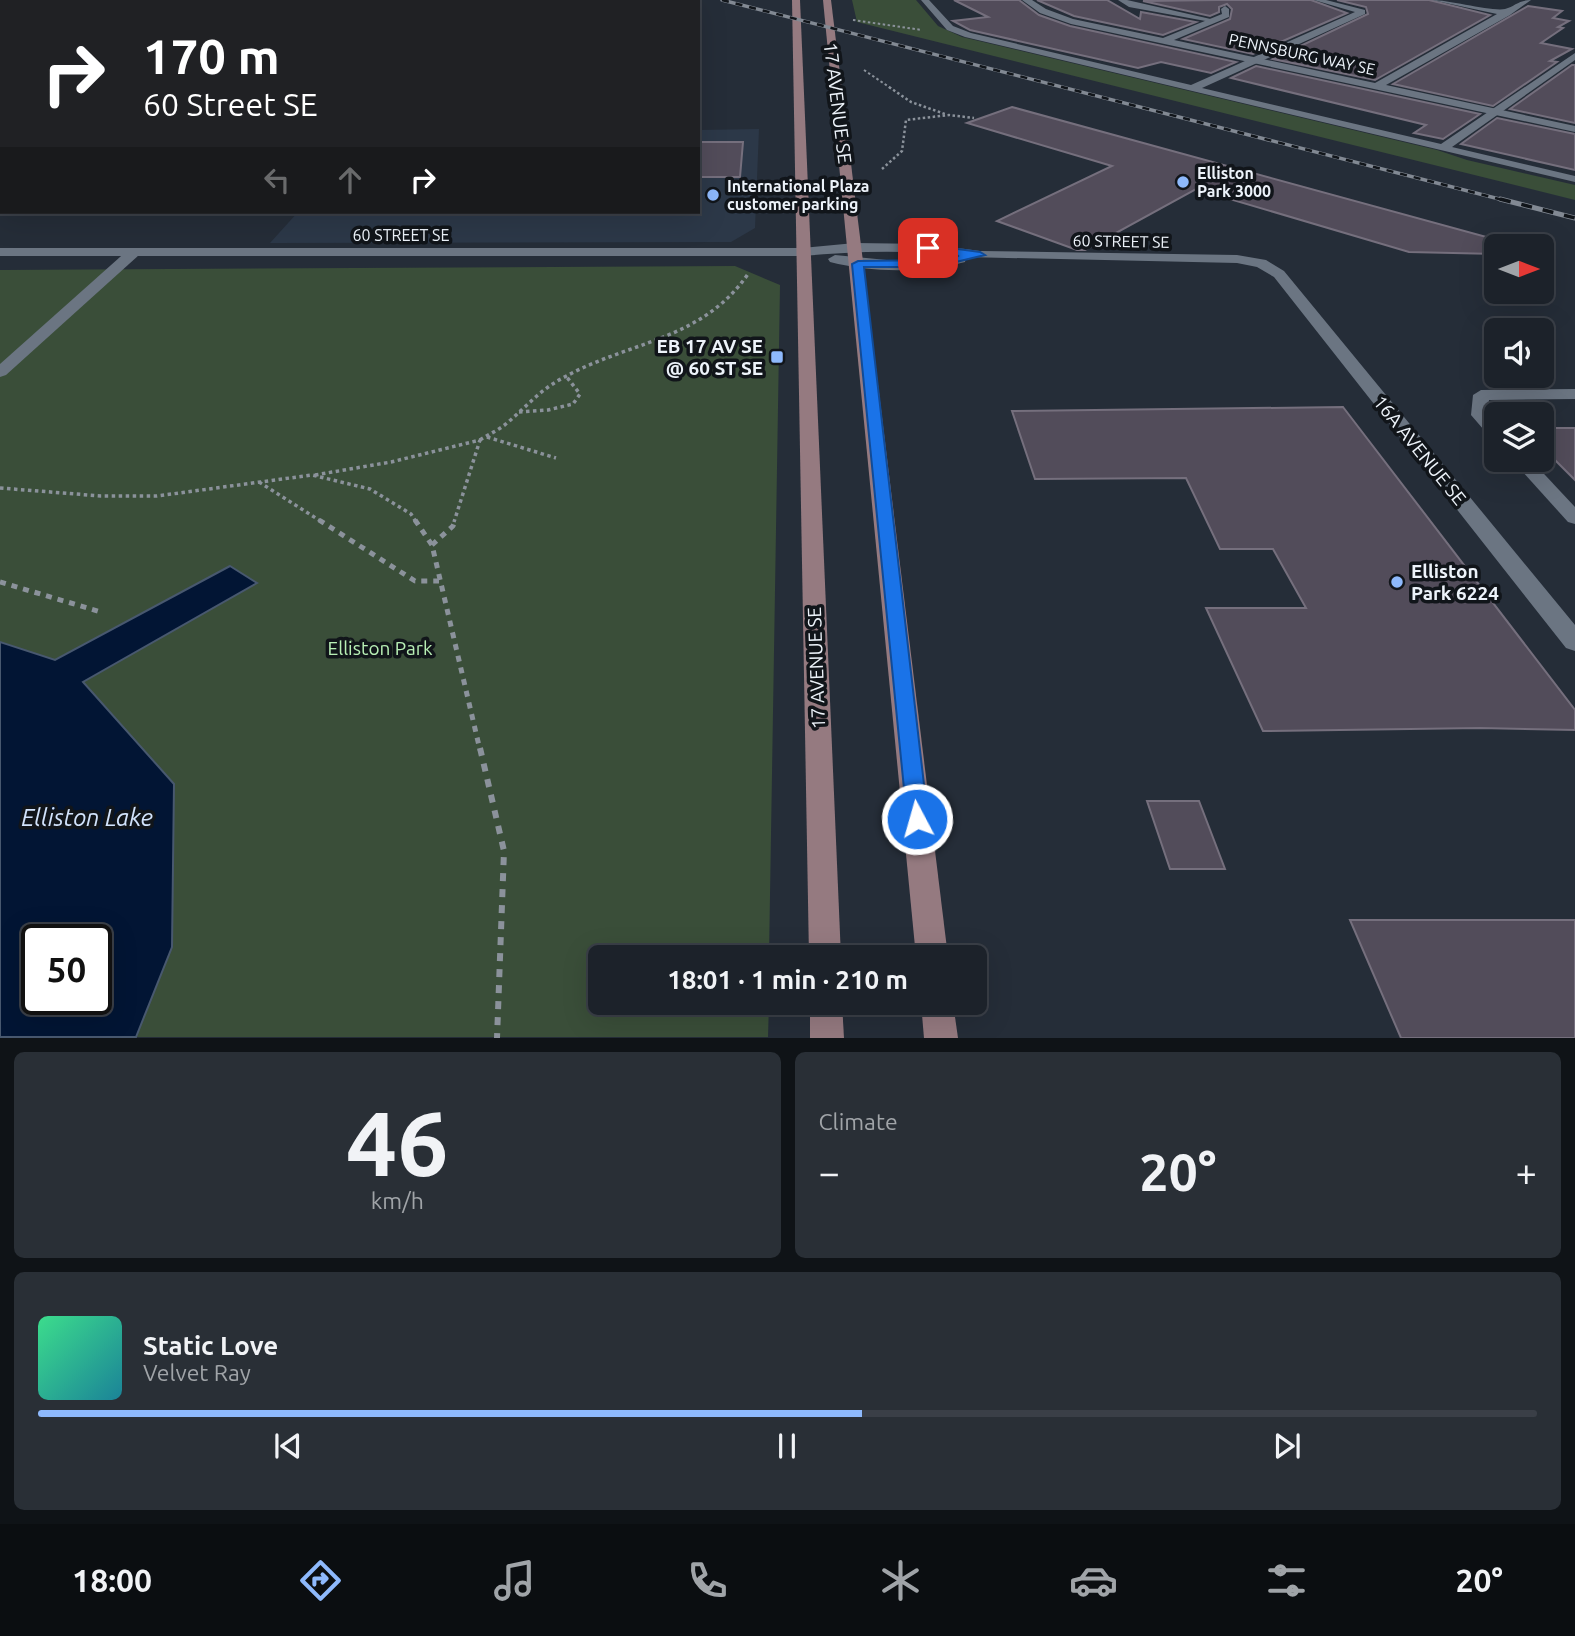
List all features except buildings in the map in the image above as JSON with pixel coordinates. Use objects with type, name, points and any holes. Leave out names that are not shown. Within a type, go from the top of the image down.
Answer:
[{"type":"main road","name":"17 AVENUE SE","points":[[796,0],[825,945]]},
{"type":"main road","name":"17 AVENUE SE","points":[[827,0],[931,945]]},
{"type":"main road","points":[[826,1015],[827,1038]]},
{"type":"main road","points":[[938,1015],[941,1038]]},
{"type":"street","name":"PENNSBURG WAY SE","points":[[1026,0],[1071,21],[1575,129]]},
{"type":"street","points":[[1436,0],[1507,13]]},
{"type":"street","points":[[1377,86],[1527,0]]},
{"type":"street","points":[[1164,41],[1226,15],[1225,9]]},
{"type":"street","name":"60 STREET SE","points":[[0,252],[802,252],[935,263],[980,255],[1237,259],[1261,263]]},
{"type":"street","name":"16A AVENUE SE","points":[[1261,263],[1279,274],[1575,642]]},
{"type":"lane","points":[[925,0],[950,28],[968,35],[1575,178]]},
{"type":"lane","points":[[1122,0],[1129,5],[1211,20]]},
{"type":"lane","points":[[1193,88],[1362,12],[1318,0]]},
{"type":"lane","points":[[1444,147],[1575,56]]},
{"type":"lane","points":[[3,368],[134,252]]},
{"type":"lane","points":[[1484,420],[1479,415],[1481,395],[1575,394]]},
{"type":"lane","points":[[1532,472],[1575,519]]},
{"type":"path","points":[[853,20],[968,35]]},
{"type":"path","points":[[863,70],[911,102],[949,115],[974,118]]},
{"type":"path","points":[[882,169],[904,149],[906,120],[949,115]]},
{"type":"path","points":[[0,488],[101,496],[157,496],[391,462],[480,440],[566,376],[711,314],[730,299],[749,272]]},
{"type":"path","points":[[518,412],[548,411],[573,404],[580,394],[566,376]]},
{"type":"path","points":[[486,436],[556,458]]},
{"type":"path","points":[[432,545],[453,526],[480,440]]},
{"type":"path","points":[[312,475],[370,489],[411,514],[432,545],[504,851],[498,1038]]},
{"type":"path","points":[[258,482],[415,581],[439,581]]},
{"type":"path","points":[[0,582],[101,612]]},
{"type":"shaded area","points":[[759,129],[755,228],[731,242],[270,243],[296,214],[700,214],[700,130]]},
{"type":"green space","points":[[852,0],[916,0],[938,26],[962,37],[1575,185],[1575,200],[857,22]]},
{"type":"green space","name":"Elliston Park","points":[[735,266],[780,285],[769,945],[588,945],[588,1015],[769,1015],[768,1037],[0,1037],[0,270]]},
{"type":"water","name":"Elliston Lake","points":[[230,566],[257,583],[83,682],[174,784],[172,947],[136,1037],[0,1037],[0,642],[55,660]]},
{"type":"railway","points":[[722,0],[1507,201]]},
{"type":"railway","points":[[1500,199],[1575,218]]},
{"type":"place","name":"Elliston Park 3000","points":[[1183,182]]},
{"type":"place","name":"International Plaza customer parking","points":[[713,195]]},
{"type":"place","name":"EB 17 AV SE @ 60 ST SE","points":[[777,357]]},
{"type":"place","name":"Elliston Park 6224","points":[[1397,582]]},
{"type":"route","points":[[917,819],[858,264],[935,263],[980,255],[928,248]]}]
